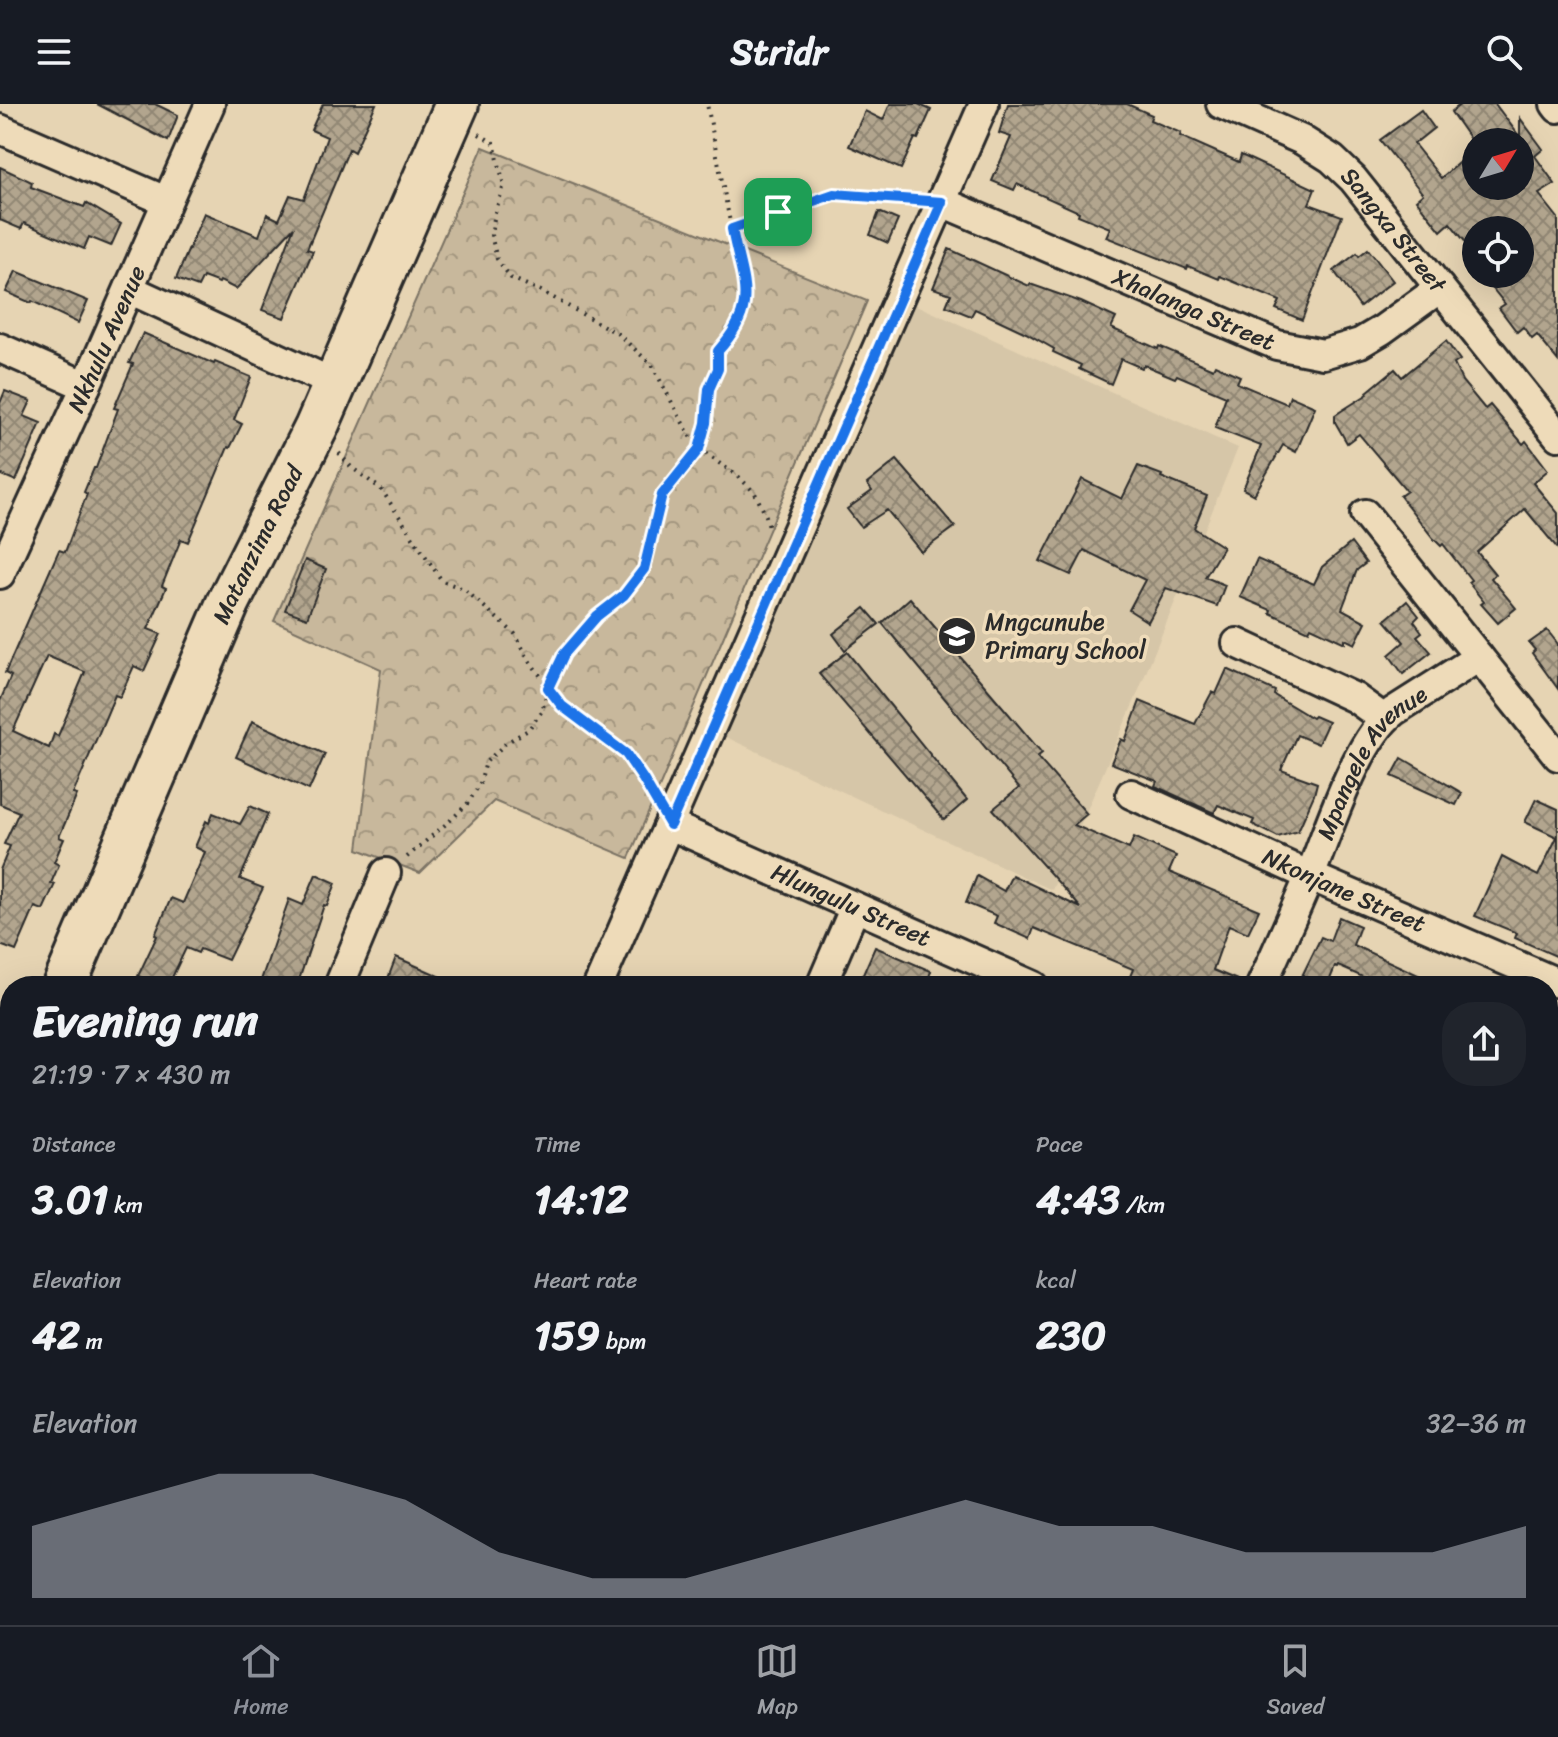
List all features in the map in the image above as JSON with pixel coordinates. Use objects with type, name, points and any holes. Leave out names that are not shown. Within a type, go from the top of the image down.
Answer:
[{"type":"street","name":"Nkhulu Avenue","points":[[1,571],[210,104]]},
{"type":"street","name":"Matanzima Road","points":[[68,976],[228,603],[316,428],[457,104]]},
{"type":"street","points":[[602,976],[984,104]]},
{"type":"street","name":"Sangxa Street","points":[[1221,104],[1302,140],[1332,159],[1353,179],[1558,436]]},
{"type":"street","points":[[0,129],[166,201]]},
{"type":"street","name":"Xhalanga Street","points":[[942,202],[1277,345],[1323,354],[1360,343],[1440,288]]},
{"type":"street","points":[[129,289],[335,384]]},
{"type":"street","points":[[0,348],[86,386]]},
{"type":"street","points":[[1365,514],[1558,756]]},
{"type":"street","points":[[1237,643],[1355,698],[1384,719]]},
{"type":"street","name":"Mpangele Avenue","points":[[1265,976],[1372,733],[1384,719],[1479,657]]},
{"type":"street","name":"Nkonjane Street","points":[[1131,794],[1310,876],[1542,976]]},
{"type":"street","name":"Hlungulu Street","points":[[670,825],[1011,976]]},
{"type":"street","points":[[343,976],[386,873]]},
{"type":"street","points":[[825,976],[855,907]]},
{"type":"path","points":[[386,873],[469,802],[480,783],[486,762],[506,743],[528,730],[542,711],[548,688],[564,654],[597,616],[624,595],[644,569],[662,495],[699,449],[706,423],[709,389],[718,369],[718,351],[732,336],[746,302],[707,104]]},
{"type":"path","points":[[494,143],[504,185],[491,235],[497,259],[511,278],[618,334],[652,365],[699,449],[739,477],[755,493],[766,516],[781,570]]},
{"type":"path","points":[[732,229],[834,194],[942,202]]},
{"type":"path","points":[[316,428],[351,467],[381,489],[442,581],[464,589],[515,634],[529,660],[562,706],[626,754],[670,825]]},
{"type":"shaded area","name":"Mngcunube Primary School","points":[[900,298],[1238,448],[1134,702],[1052,890],[711,730]]},
{"type":"green space","points":[[483,147],[867,301],[629,858],[494,801],[420,873],[358,849],[381,669],[274,621]]},
{"type":"building","points":[[97,104],[155,104],[178,115],[168,141]]},
{"type":"building","points":[[323,104],[376,104],[354,152],[349,149],[307,249],[313,251],[284,318],[262,310],[294,227],[236,289],[203,277],[198,287],[176,279],[204,213],[259,236],[267,214],[279,220],[290,195],[304,199],[327,137],[311,130]]},
{"type":"building","points":[[890,104],[918,104],[931,110],[901,169],[849,146],[865,111],[883,120]]},
{"type":"building","points":[[1008,104],[1127,104],[1152,115],[1150,120],[1181,133],[1180,136],[1239,162],[1241,155],[1315,189],[1309,204],[1342,216],[1302,320],[1276,309],[1280,301],[1220,276],[1219,279],[1188,266],[1187,269],[1106,237],[1110,228],[1078,215],[1079,212],[1017,184],[1014,190],[992,181],[1011,137],[999,133]]},
{"type":"building","points":[[1461,104],[1495,104],[1513,128],[1462,128],[1451,112]]},
{"type":"building","points":[[1421,110],[1434,128],[1414,144],[1441,178],[1462,160],[1462,200],[1534,200],[1534,137],[1543,149],[1535,156],[1555,184],[1539,194],[1558,218],[1558,361],[1537,335],[1532,339],[1523,327],[1517,332],[1499,308],[1505,304],[1492,288],[1534,288],[1534,216],[1462,216],[1462,238],[1450,223],[1441,231],[1416,200],[1423,194],[1380,140]]},
{"type":"building","points":[[0,167],[32,182],[31,187],[84,207],[86,203],[121,224],[111,246],[89,237],[84,249],[24,223],[21,229],[0,220]]},
{"type":"building","points":[[879,212],[898,220],[888,243],[870,235]]},
{"type":"building","points":[[949,249],[1029,286],[1081,302],[1116,318],[1111,328],[1158,349],[1159,346],[1213,369],[1215,365],[1240,376],[1237,383],[1287,404],[1290,396],[1315,407],[1296,452],[1283,445],[1254,495],[1243,489],[1261,446],[1215,428],[1226,396],[1177,375],[1175,378],[1121,359],[1111,384],[1079,369],[1081,365],[1053,352],[1054,349],[1026,333],[975,309],[971,316],[946,306],[951,294],[933,288]]},
{"type":"building","points":[[1368,249],[1393,281],[1360,307],[1334,271],[1357,253],[1359,256]]},
{"type":"building","points":[[16,271],[88,301],[78,323],[6,292]]},
{"type":"building","points":[[143,333],[251,377],[234,420],[242,424],[228,447],[188,542],[181,539],[162,586],[166,588],[148,629],[161,634],[144,671],[134,666],[120,697],[115,695],[73,794],[77,795],[59,837],[64,839],[54,862],[59,865],[51,883],[55,884],[43,910],[35,907],[16,951],[0,945],[0,870],[10,846],[4,844],[19,812],[0,804],[0,701],[11,676],[5,673],[59,550],[65,552],[87,494],[84,492],[118,409],[114,408],[133,364],[129,363]],"holes":[[[47,656],[85,672],[58,736],[54,734],[49,748],[13,731]]]},
{"type":"building","points":[[1446,341],[1460,360],[1454,364],[1462,381],[1485,409],[1490,405],[1523,444],[1526,441],[1548,470],[1533,483],[1558,513],[1558,549],[1525,509],[1477,552],[1495,574],[1491,578],[1516,608],[1498,623],[1481,604],[1484,602],[1468,582],[1471,580],[1400,496],[1407,491],[1359,434],[1347,443],[1335,422],[1335,415],[1368,394],[1395,369],[1402,377]]},
{"type":"building","points":[[5,391],[31,401],[24,416],[41,423],[16,481],[0,474],[0,403]]},
{"type":"building","points":[[897,460],[955,527],[921,552],[887,510],[861,527],[847,509],[872,491],[867,484]]},
{"type":"building","points":[[1138,466],[1207,496],[1194,528],[1223,547],[1205,577],[1225,585],[1217,606],[1166,588],[1148,622],[1129,610],[1145,580],[1084,550],[1071,575],[1040,561],[1082,479],[1122,499]]},
{"type":"building","points":[[1351,543],[1366,563],[1357,570],[1342,609],[1366,622],[1355,644],[1345,639],[1345,643],[1311,627],[1309,631],[1240,597],[1257,559],[1314,584],[1322,567]]},
{"type":"building","points":[[305,560],[326,569],[307,618],[285,610]]},
{"type":"building","points":[[910,598],[1042,753],[1037,757],[1087,814],[1074,825],[1129,849],[1134,837],[1176,856],[1169,872],[1259,910],[1248,933],[1229,925],[1213,970],[1228,976],[1130,976],[1133,969],[1034,928],[1030,939],[994,923],[997,916],[966,903],[977,876],[1004,891],[1012,875],[1081,908],[993,809],[1019,788],[882,623]]},
{"type":"building","points":[[1407,601],[1419,616],[1414,621],[1422,632],[1417,636],[1431,652],[1403,674],[1389,655],[1404,642],[1385,620]]},
{"type":"building","points":[[865,608],[879,624],[845,650],[833,634]]},
{"type":"building","points":[[1547,630],[1558,644],[1558,689],[1532,653],[1535,650],[1529,643]]},
{"type":"building","points":[[847,652],[967,800],[944,820],[819,674]]},
{"type":"building","points":[[1227,669],[1275,691],[1274,695],[1312,718],[1314,716],[1328,722],[1318,744],[1297,735],[1281,770],[1317,783],[1298,831],[1278,837],[1252,824],[1254,820],[1218,805],[1214,813],[1155,786],[1157,781],[1111,763],[1121,739],[1125,741],[1140,701],[1195,724],[1212,692],[1216,694]]},
{"type":"building","points":[[252,721],[325,754],[309,790],[236,757]]},
{"type":"building","points":[[1402,758],[1462,793],[1456,805],[1392,776]]},
{"type":"building","points":[[1536,799],[1558,809],[1558,957],[1515,938],[1517,933],[1475,916],[1502,857],[1538,876],[1557,837],[1525,822]]},
{"type":"building","points":[[250,806],[268,814],[240,879],[263,888],[228,960],[200,949],[198,953],[186,948],[173,976],[138,976],[171,898],[183,903],[205,852],[195,847],[206,821],[209,823],[213,813],[240,824]]},
{"type":"building","points":[[316,874],[336,883],[327,906],[324,905],[300,976],[262,976],[289,899],[303,905]]},
{"type":"building","points":[[1339,917],[1360,926],[1353,945],[1420,976],[1360,976],[1338,966],[1331,976],[1302,976],[1321,937],[1330,941]]},
{"type":"building","points":[[875,947],[931,971],[929,976],[862,976]]},
{"type":"building","points":[[396,957],[439,976],[389,976]]},
{"type":"place","name":"Mngcunube Primary School","points":[[957,636]]},
{"type":"route","points":[[834,194],[942,202],[670,825],[626,754],[562,706],[548,688],[564,654],[597,616],[624,595],[644,569],[662,495],[699,449],[706,423],[709,389],[718,369],[718,351],[732,336],[746,302],[732,229],[778,212],[834,194]]}]
